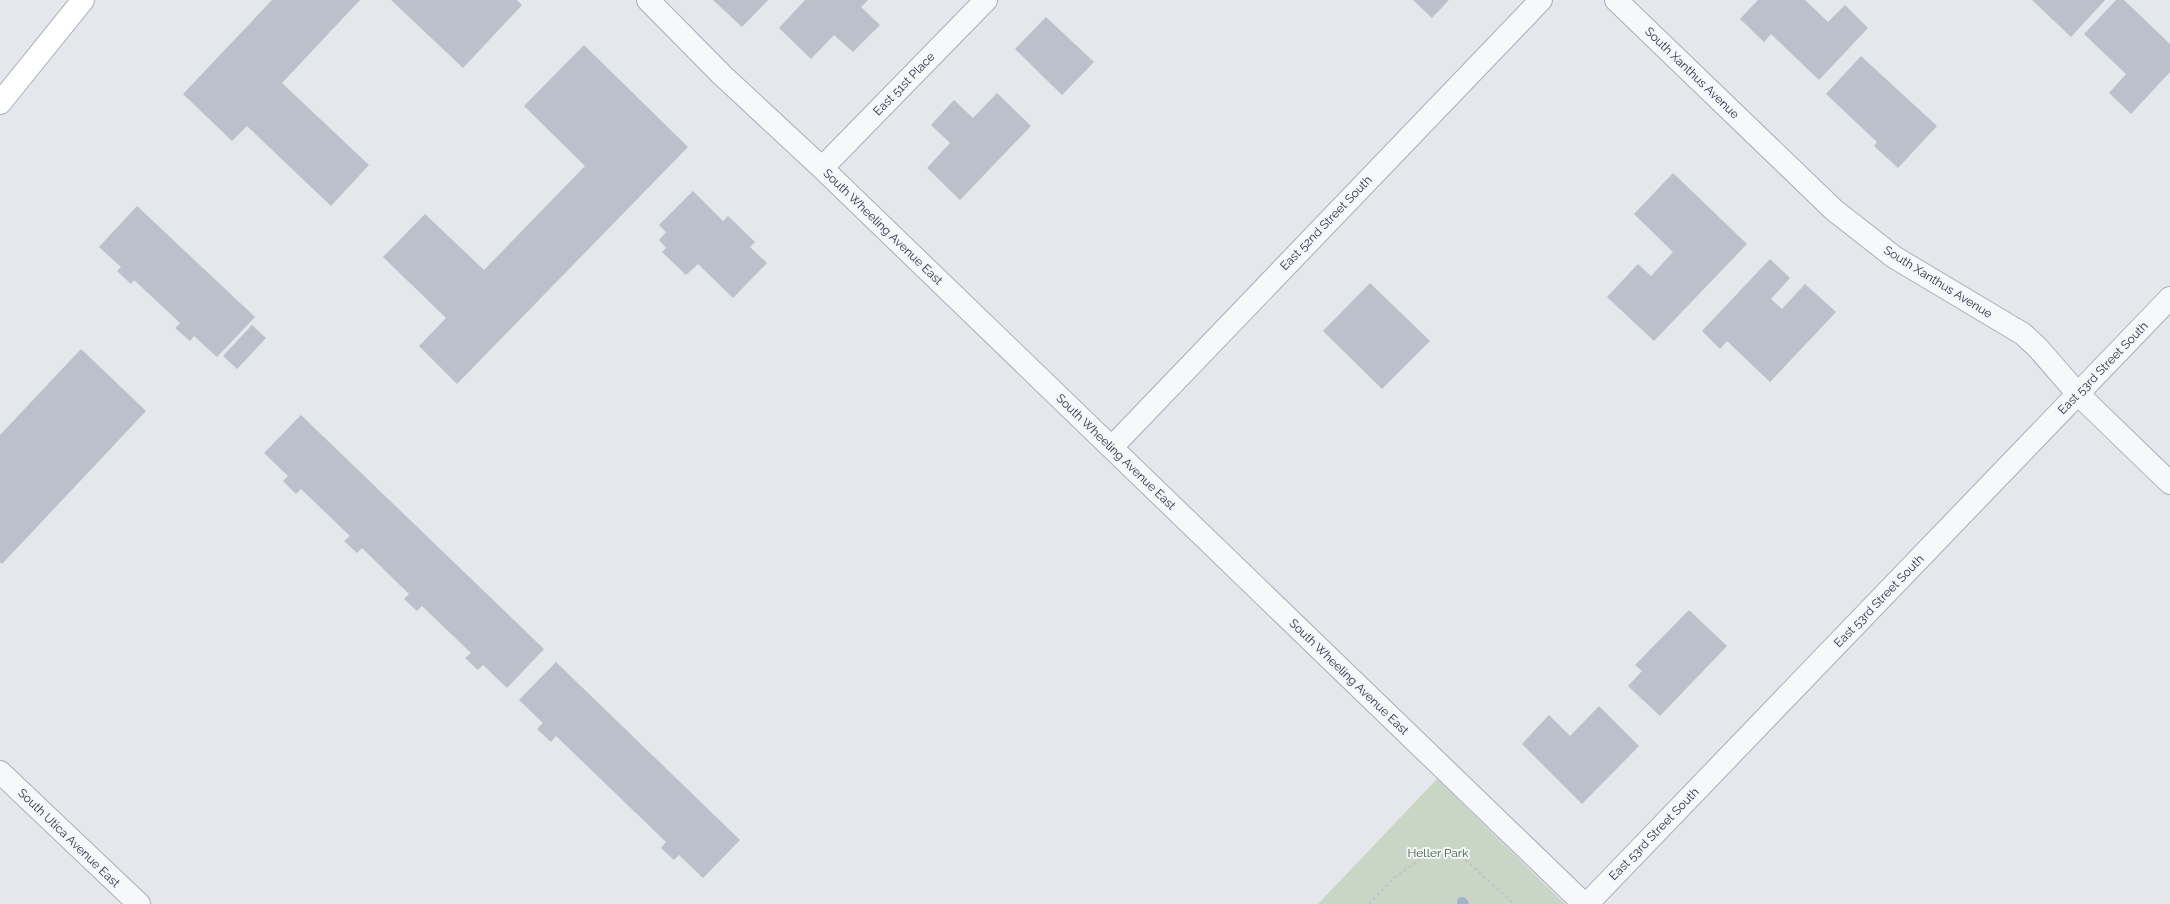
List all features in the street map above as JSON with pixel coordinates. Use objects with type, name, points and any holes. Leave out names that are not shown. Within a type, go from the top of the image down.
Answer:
[{"type":"main road","points":[[0,103],[82,0]]},
{"type":"street","name":"South Wheeling Avenue East","points":[[648,0],[722,75],[822,168],[1585,904]]},
{"type":"street","name":"East 51st Place","points":[[822,168],[986,0]]},
{"type":"street","name":"East 52nd Street South","points":[[1112,447],[1541,0]]},
{"type":"street","name":"South Xanthus Avenue","points":[[1616,0],[1834,210],[1894,257],[2023,334],[2038,348],[2078,394],[2170,483]]},
{"type":"street","name":"East 53rd Street South","points":[[1585,904],[2170,298]]},
{"type":"street","name":"South Utica Avenue East","points":[[0,772],[139,904]]},
{"type":"path","points":[[1369,904],[1395,877],[1424,857],[1452,848],[1514,904]]},
{"type":"green space","name":"Heller Park","points":[[1437,779],[1565,904],[1318,904]]},
{"type":"building","points":[[272,0],[360,0],[282,83],[369,165],[331,206],[247,126],[232,141],[183,94]]},
{"type":"building","points":[[391,0],[517,0],[522,5],[463,68]]},
{"type":"building","points":[[713,0],[768,0],[742,27]]},
{"type":"building","points":[[805,0],[868,0],[861,7],[880,25],[853,52],[834,35],[811,59],[779,28]]},
{"type":"building","points":[[1413,0],[1449,0],[1432,18]]},
{"type":"building","points":[[1758,0],[1805,0],[1828,22],[1845,5],[1868,28],[1819,80],[1771,34],[1764,42],[1740,19]]},
{"type":"building","points":[[2032,0],[2105,0],[2071,37]]},
{"type":"building","points":[[2116,0],[2124,0],[2170,44],[2170,72],[2131,114],[2109,93],[2126,74],[2084,34]]},
{"type":"building","points":[[1046,17],[1094,62],[1062,95],[1015,49]]},
{"type":"building","points":[[584,45],[688,147],[457,384],[419,346],[446,318],[383,257],[425,214],[484,270],[585,166],[524,106]]},
{"type":"building","points":[[1861,56],[1937,126],[1898,168],[1874,146],[1877,142],[1826,94]]},
{"type":"building","points":[[997,93],[1031,126],[960,200],[927,168],[950,143],[931,125],[954,100],[973,118]]},
{"type":"building","points":[[1673,173],[1747,244],[1654,341],[1607,297],[1638,264],[1651,276],[1673,252],[1634,214]]},
{"type":"building","points":[[693,191],[723,221],[728,216],[755,242],[750,247],[767,263],[733,298],[698,264],[686,275],[662,252],[666,248],[659,240],[666,232],[659,225]]},
{"type":"building","points":[[137,206],[255,317],[217,357],[194,336],[190,341],[175,328],[180,323],[134,280],[131,284],[117,271],[121,267],[99,247]]},
{"type":"building","points":[[1770,259],[1790,278],[1771,299],[1782,309],[1805,284],[1836,312],[1770,382],[1727,341],[1720,349],[1702,331]]},
{"type":"building","points":[[1370,283],[1430,341],[1382,389],[1323,331]]},
{"type":"building","points":[[252,325],[266,338],[237,369],[223,356]]},
{"type":"building","points":[[81,349],[146,411],[2,564],[0,562],[0,435]]},
{"type":"building","points":[[301,415],[544,649],[507,688],[483,665],[478,670],[465,658],[471,653],[422,606],[417,611],[404,599],[409,594],[362,548],[357,553],[344,541],[350,536],[301,489],[296,494],[283,481],[288,476],[264,453]]},
{"type":"building","points":[[1689,610],[1727,646],[1660,716],[1628,686],[1642,671],[1635,665]]},
{"type":"building","points":[[556,662],[740,840],[703,878],[679,855],[674,860],[661,848],[666,842],[556,736],[551,742],[537,729],[543,723],[519,700]]},
{"type":"building","points":[[1599,706],[1639,746],[1582,804],[1522,744],[1549,715],[1570,736]]}]
